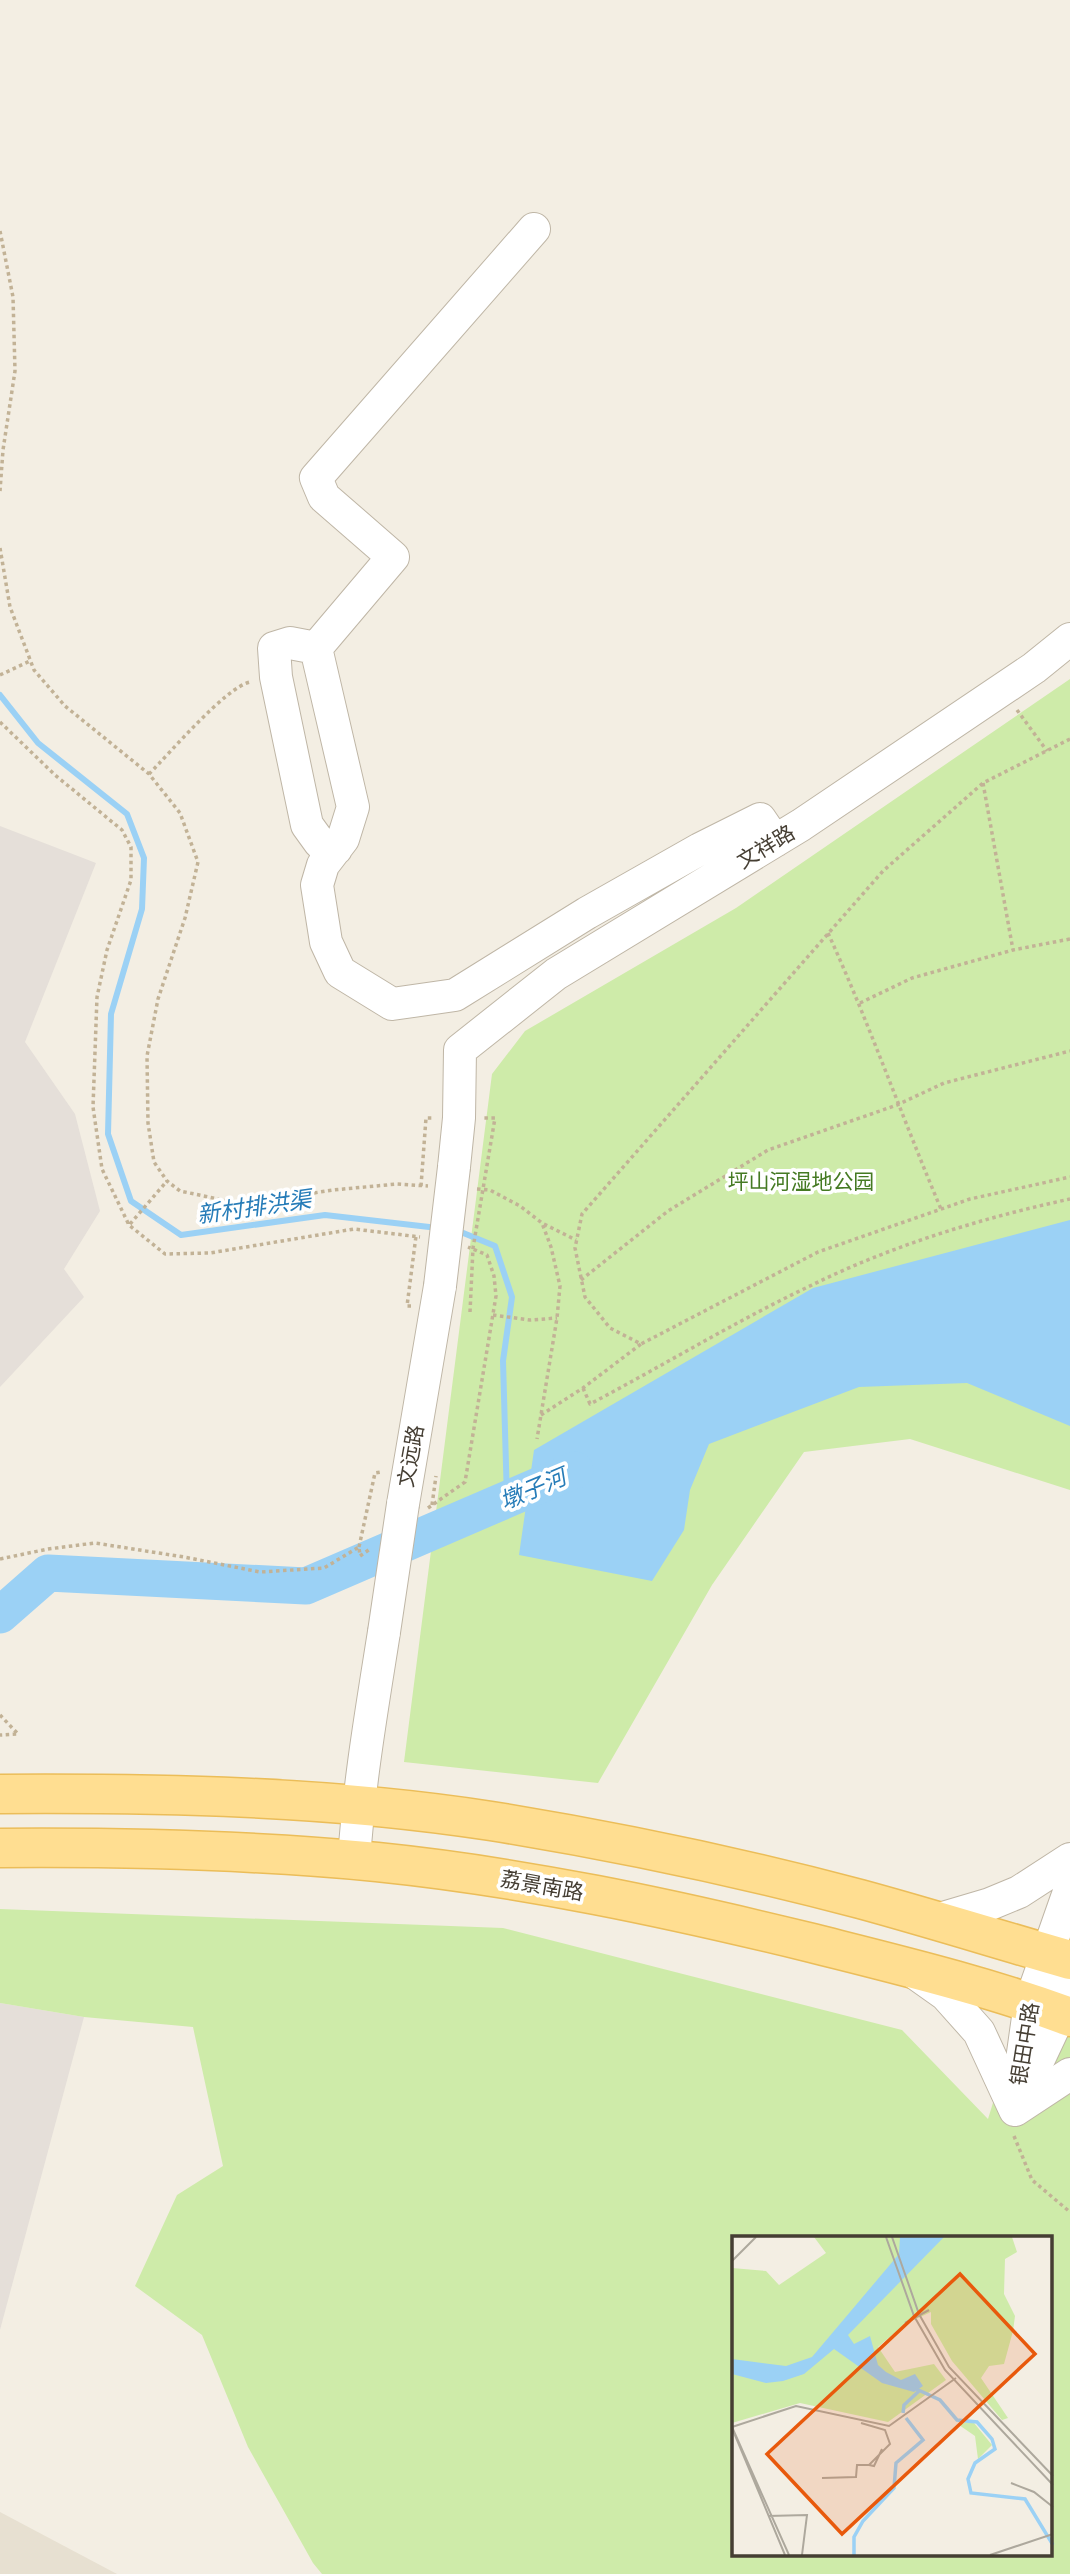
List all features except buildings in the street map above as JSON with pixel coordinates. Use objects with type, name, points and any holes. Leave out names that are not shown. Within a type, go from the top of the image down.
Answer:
[{"type":"main road","points":[[0,1794],[273,1800],[358,1806],[490,1821],[702,1861],[936,1920],[1058,1956]]},
{"type":"main road","name":"荔景南路","points":[[0,1848],[208,1852],[354,1860],[482,1875],[703,1916],[1057,2004]]},
{"type":"street","points":[[316,648],[393,558],[324,497],[316,478],[534,229]]},
{"type":"street","name":"文祥路","points":[[460,1050],[556,974],[775,841],[1002,690],[1070,639]]},
{"type":"street","points":[[316,648],[290,643],[274,648],[276,677],[307,825],[320,843],[336,849]]},
{"type":"street","points":[[316,648],[353,807],[343,839],[323,865],[317,885],[326,942],[340,972],[392,1004],[455,995],[587,913],[700,849],[760,819],[775,841]]},
{"type":"street","name":"文远路","points":[[354,1860],[358,1806],[384,1632],[412,1508],[453,1181],[460,1050]]},
{"type":"street","points":[[936,1920],[990,1904],[1019,1892],[1070,1859]]},
{"type":"street","name":"银田中路","points":[[1015,2110],[1057,2004],[1058,1956],[1070,1889]]},
{"type":"street","points":[[906,1967],[946,1995],[979,2032],[1015,2110],[1070,2074]]},
{"type":"path","points":[[0,231],[13,297],[15,371],[3,450],[0,491]]},
{"type":"path","points":[[0,548],[10,607],[30,662],[65,706],[149,774],[180,813],[198,862],[185,918],[158,999],[147,1056],[148,1123],[154,1162],[167,1181],[180,1191],[242,1204],[333,1190],[397,1184],[421,1186],[453,1181],[490,1190],[520,1206],[542,1223],[576,1240]]},
{"type":"path","points":[[0,675],[30,662]]},
{"type":"path","points":[[149,774],[241,684],[276,677]]},
{"type":"path","points":[[1002,690],[1047,751]]},
{"type":"path","points":[[0,722],[55,775],[122,830],[131,847],[131,880],[107,950],[97,997],[93,1107],[102,1169],[129,1224],[165,1255],[210,1253],[354,1229],[427,1239]]},
{"type":"path","points":[[641,1344],[611,1328],[585,1297],[575,1248],[582,1214],[883,871],[984,783],[1070,739]]},
{"type":"path","points":[[984,783],[1013,950]]},
{"type":"path","points":[[828,933],[860,1003],[897,1105],[940,1209]]},
{"type":"path","points":[[860,1003],[912,978],[1013,950],[1070,939]]},
{"type":"path","points":[[581,1280],[668,1211],[768,1150],[897,1105],[944,1083],[1070,1051]]},
{"type":"path","points":[[421,1186],[426,1118],[435,1118]]},
{"type":"path","points":[[470,1312],[473,1248],[495,1118]]},
{"type":"path","points":[[541,1415],[583,1388],[641,1344],[818,1252],[970,1199],[1070,1177]]},
{"type":"path","points":[[129,1224],[167,1181]]},
{"type":"path","points":[[583,1388],[590,1404],[812,1284],[873,1259],[997,1215],[1070,1199]]},
{"type":"path","points":[[537,1439],[560,1286],[542,1223]]},
{"type":"path","points":[[414,1307],[407,1306],[416,1236]]},
{"type":"path","points":[[412,1508],[465,1482],[495,1296],[494,1276],[487,1255],[462,1246]]},
{"type":"path","points":[[493,1315],[530,1320],[557,1318]]},
{"type":"path","points":[[370,1549],[360,1556],[359,1547],[375,1473],[390,1471]]},
{"type":"path","points":[[0,1559],[95,1543],[184,1556],[260,1572],[324,1568],[359,1547]]},
{"type":"path","points":[[0,1715],[18,1734],[0,1735]]},
{"type":"path","points":[[1015,2110],[1014,2137],[1032,2180],[1070,2212]]},
{"type":"shaded area","points":[[0,826],[96,863],[25,1042],[75,1114],[100,1211],[64,1269],[84,1297],[0,1387]]},
{"type":"shaded area","points":[[0,2003],[84,2017],[0,2330]]},
{"type":"shaded area","points":[[0,2512],[117,2574],[0,2574]]},
{"type":"green space","name":"坪山河湿地公园","points":[[1070,679],[1070,1490],[910,1439],[804,1452],[712,1585],[598,1783],[404,1762],[492,1074],[525,1031],[736,908]]},
{"type":"green space","points":[[1070,1853],[1070,2574],[322,2574],[313,2563],[248,2447],[202,2335],[135,2286],[177,2195],[223,2166],[193,2027],[84,2017],[0,2003],[0,1909],[503,1928],[902,2030],[988,2119]]},
{"type":"water","points":[[1070,1220],[1070,1426],[967,1383],[859,1387],[709,1444],[690,1490],[684,1530],[652,1581],[519,1555],[534,1450],[813,1288]]},
{"type":"waterway","name":"新村排洪渠","points":[[0,695],[38,743],[127,814],[144,858],[142,909],[111,1014],[108,1134],[131,1201],[181,1235],[325,1215],[438,1228]]},
{"type":"waterway","name":"新村排洪渠","points":[[456,1230],[495,1246],[512,1297],[503,1361],[507,1500]]},
{"type":"waterway","name":"墩子河","points":[[0,1615],[48,1573],[306,1586],[575,1470]]}]
